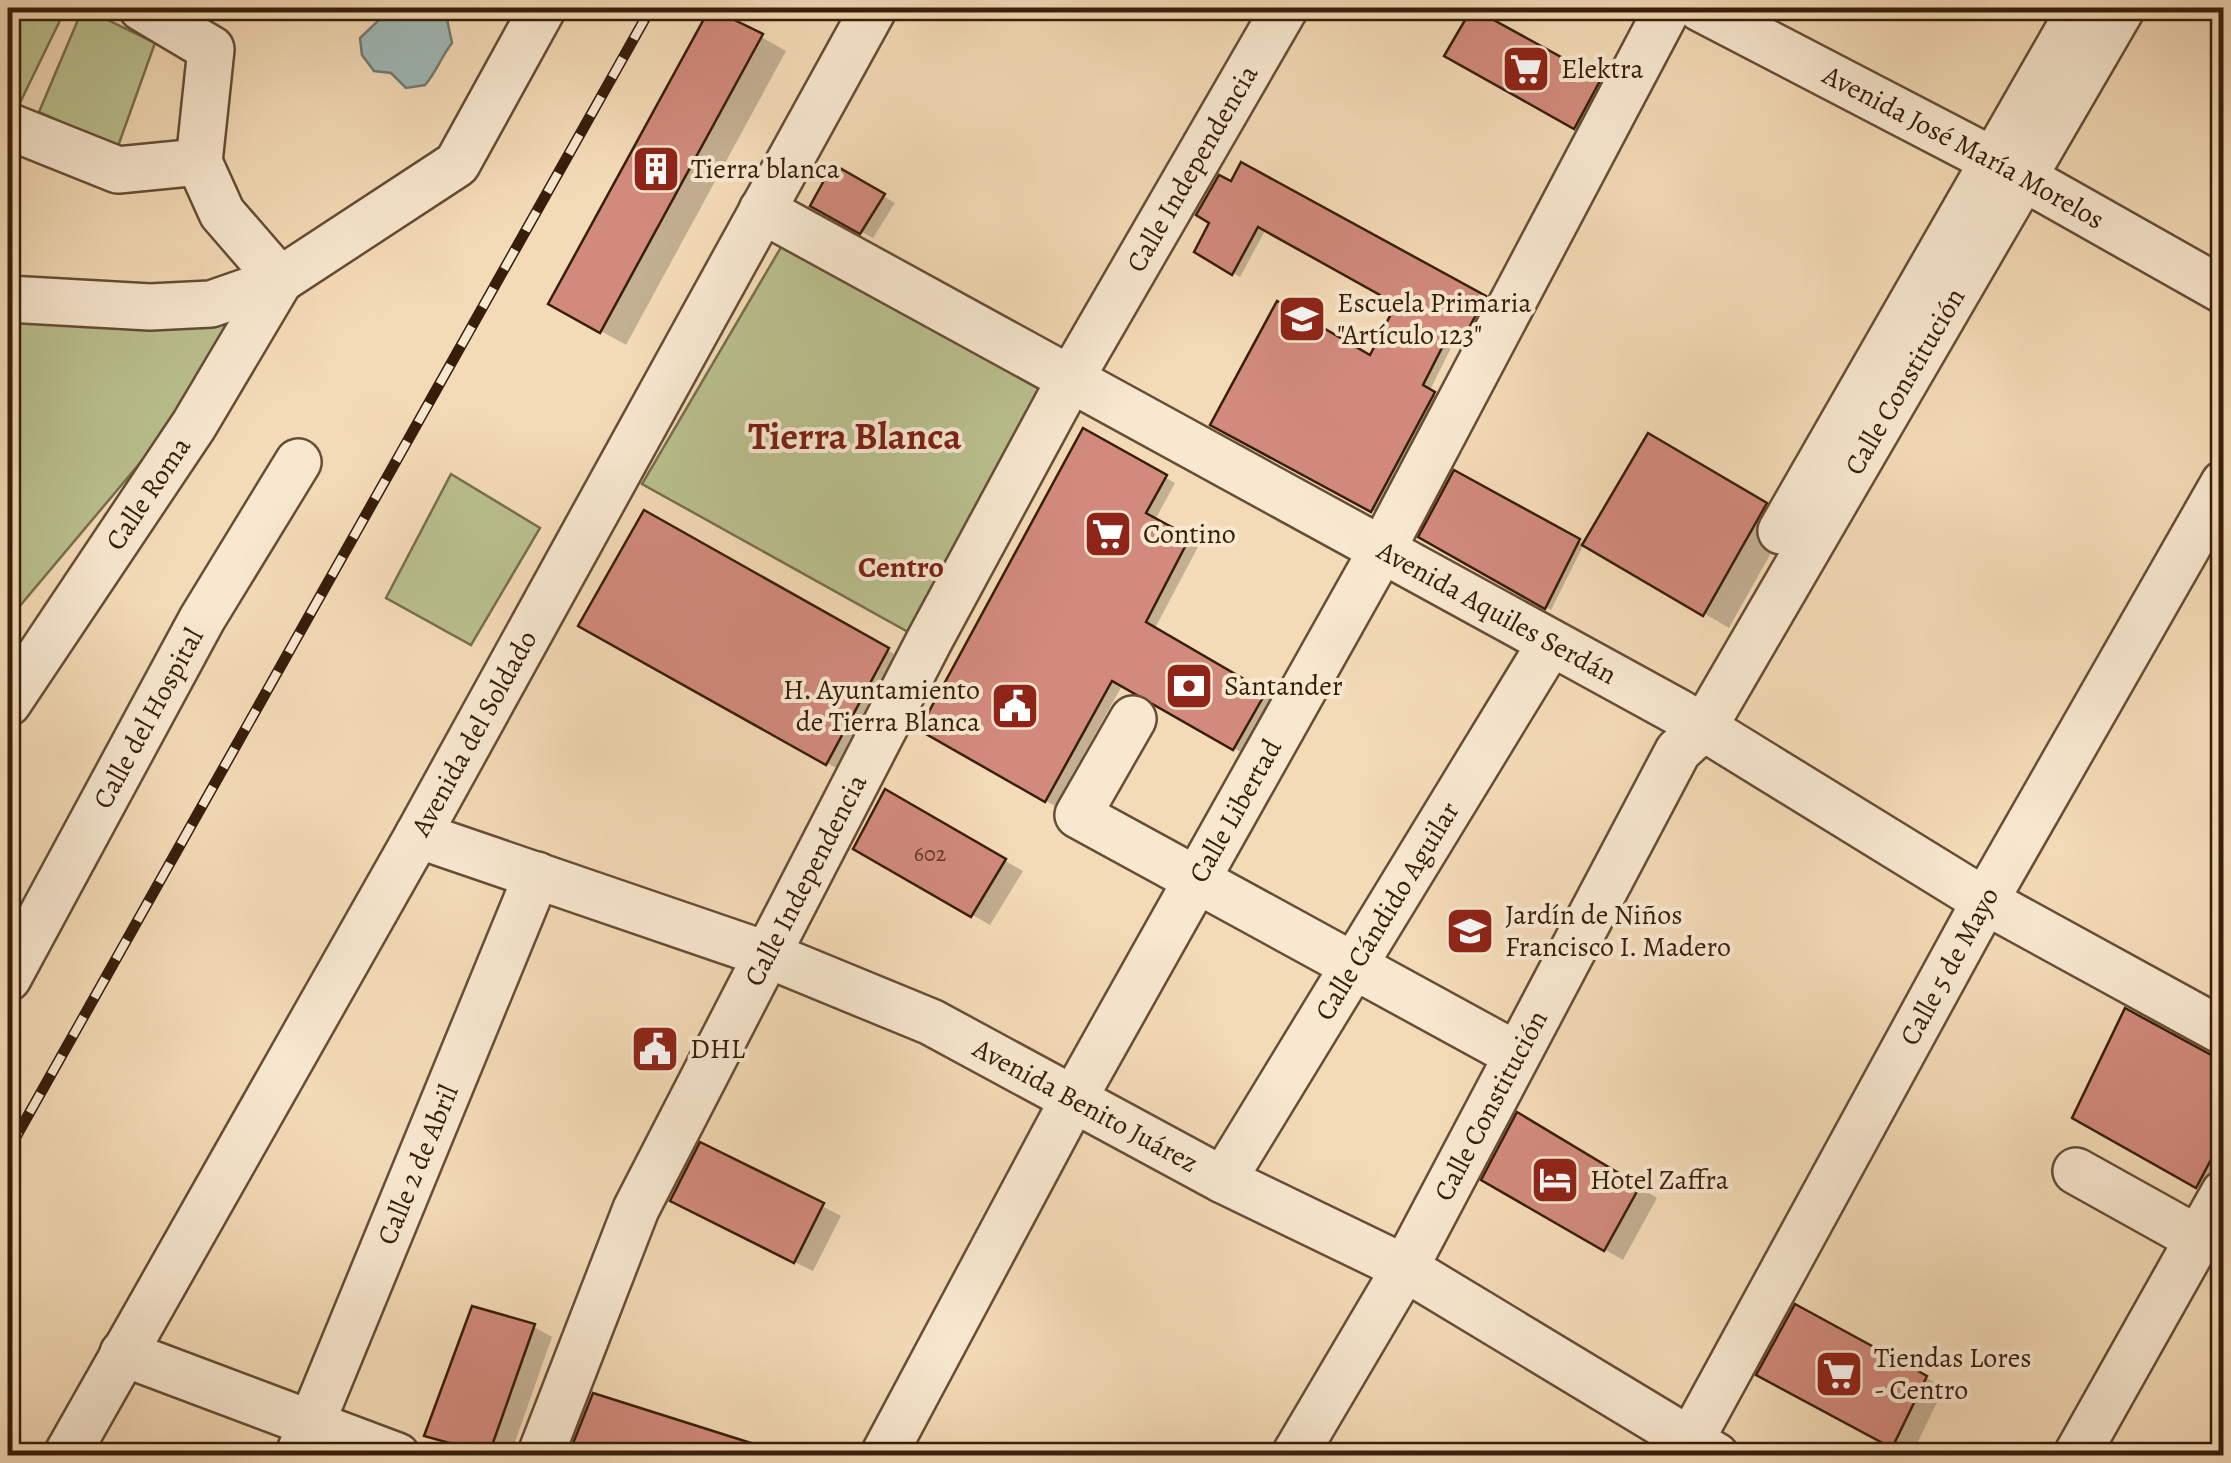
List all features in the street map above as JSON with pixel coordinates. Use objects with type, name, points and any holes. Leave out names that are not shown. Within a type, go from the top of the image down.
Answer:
[{"type":"street","points":[[142,8],[211,49],[198,162],[222,213],[280,280]]},
{"type":"street","points":[[8,299],[150,307],[210,304],[280,280],[457,164],[544,8]]},
{"type":"street","name":"Avenida del Soldado","points":[[66,1456],[418,835],[874,8]]},
{"type":"street","name":"Calle Independencia","points":[[540,1456],[636,1209],[1070,378],[1285,8]]},
{"type":"street","name":"Calle Libertad","points":[[883,1456],[1072,1100],[1382,548],[1668,8]]},
{"type":"street","name":"Avenida José María Morelos","points":[[1700,8],[2008,169],[2224,291]]},
{"type":"street","name":"Calle Constitución","points":[[2008,169],[2080,8]]},
{"type":"street","name":"Calle Constitución","points":[[1294,1456],[1405,1268],[1686,730],[2008,169],[2122,8]]},
{"type":"street","points":[[8,126],[118,170],[198,162]]},
{"type":"street","name":"Avenida Aquiles Serdán","points":[[762,210],[1382,548],[1550,644],[1686,730],[2224,1032]]},
{"type":"street","name":"Calle Roma","points":[[8,703],[194,426],[280,280]]},
{"type":"street","name":"Calle del Hospital","points":[[8,978],[202,619],[298,462]]},
{"type":"street","name":"Calle 5 de Mayo","points":[[1696,1451],[1985,901],[2224,482]]},
{"type":"street","name":"Calle Cándido Aguilar","points":[[1224,1180],[1550,644]]},
{"type":"street","points":[[1133,719],[1078,815],[1515,1054]]},
{"type":"street","name":"Avenida Benito Juárez","points":[[418,835],[768,954],[931,1022],[1224,1180],[1405,1268],[1696,1451]]},
{"type":"street","name":"Calle 2 de Abril","points":[[304,1440],[538,875]]},
{"type":"street","points":[[2076,1170],[2198,1239]]},
{"type":"street","points":[[2076,1456],[2224,1194]]},
{"type":"street","points":[[123,1352],[304,1440],[397,1456]]},
{"type":"green space","points":[[8,8],[66,8],[15,113],[8,109]]},
{"type":"green space","points":[[83,8],[155,43],[117,149],[39,112]]},
{"type":"green space","points":[[790,232],[1051,378],[910,633],[642,484]]},
{"type":"green space","points":[[191,315],[224,323],[228,349],[198,394],[8,620],[8,324]]},
{"type":"green space","points":[[451,474],[540,528],[471,645],[386,598]]},
{"type":"water","points":[[379,8],[425,8],[447,19],[452,43],[425,85],[406,88],[391,73],[374,71],[362,55],[360,38],[378,21]]},
{"type":"building","name":"Tierra blanca","points":[[710,8],[763,34],[600,333],[548,304]]},
{"type":"building","name":"Elektra","points":[[1472,8],[1601,79],[1574,129],[1444,56]]},
{"type":"building","name":"Escuela Primaria \"Artículo 123\"","points":[[1241,162],[1486,296],[1462,341],[1449,334],[1423,385],[1435,392],[1371,512],[1210,425],[1277,301],[1370,355],[1396,304],[1258,227],[1232,275],[1194,252],[1209,223],[1196,215],[1219,175],[1231,181]]},
{"type":"building","points":[[833,164],[885,194],[860,234],[810,206]]},
{"type":"building","points":[[1083,428],[1167,475],[1146,513],[1190,537],[1146,622],[1266,692],[1233,750],[1112,681],[1045,802],[919,730]]},
{"type":"building","points":[[1648,433],[1767,503],[1703,616],[1582,545]]},
{"type":"building","points":[[1454,470],[1580,539],[1545,609],[1418,537]]},
{"type":"building","points":[[644,510],[889,648],[826,765],[578,626]]},
{"type":"building","points":[[885,789],[1006,859],[971,917],[853,849]]},
{"type":"building","points":[[2125,1008],[2224,1062],[2224,1135],[2196,1188],[2072,1118]]},
{"type":"building","name":"Hotel Zaffra","points":[[1517,1112],[1640,1186],[1604,1251],[1481,1180]]},
{"type":"building","points":[[700,1142],[824,1203],[794,1263],[670,1201]]},
{"type":"building","name":"Tiendas Lores - Centro","points":[[1795,1304],[1927,1376],[1892,1448],[1756,1375]]},
{"type":"building","points":[[472,1306],[535,1324],[489,1454],[424,1436]]},
{"type":"building","points":[[593,1393],[773,1450],[772,1456],[568,1456]]},
{"type":"railway","points":[[8,1151],[651,8]]},
{"type":"place","name":"Elektra","points":[[1526,69]]},
{"type":"place","name":"Tierra blanca","points":[[656,169]]},
{"type":"place","name":"Escuela Primaria \"Artículo 123\"","points":[[1302,319]]},
{"type":"place","name":"Contino","points":[[1108,534]]},
{"type":"place","name":"Santander","points":[[1189,686]]},
{"type":"place","name":"H. Ayuntamiento de Tierra Blanca","points":[[1015,706]]},
{"type":"place","name":"Jardín de Niños Francisco I. Madero","points":[[1470,931]]},
{"type":"place","name":"DHL","points":[[655,1049]]},
{"type":"place","name":"Hotel Zaffra","points":[[1555,1180]]},
{"type":"place","name":"Tiendas Lores - Centro","points":[[1839,1374]]},
{"type":"district","name":"Tierra Blanca","points":[[855,436]]},
{"type":"district","name":"Centro","points":[[901,567]]}]
